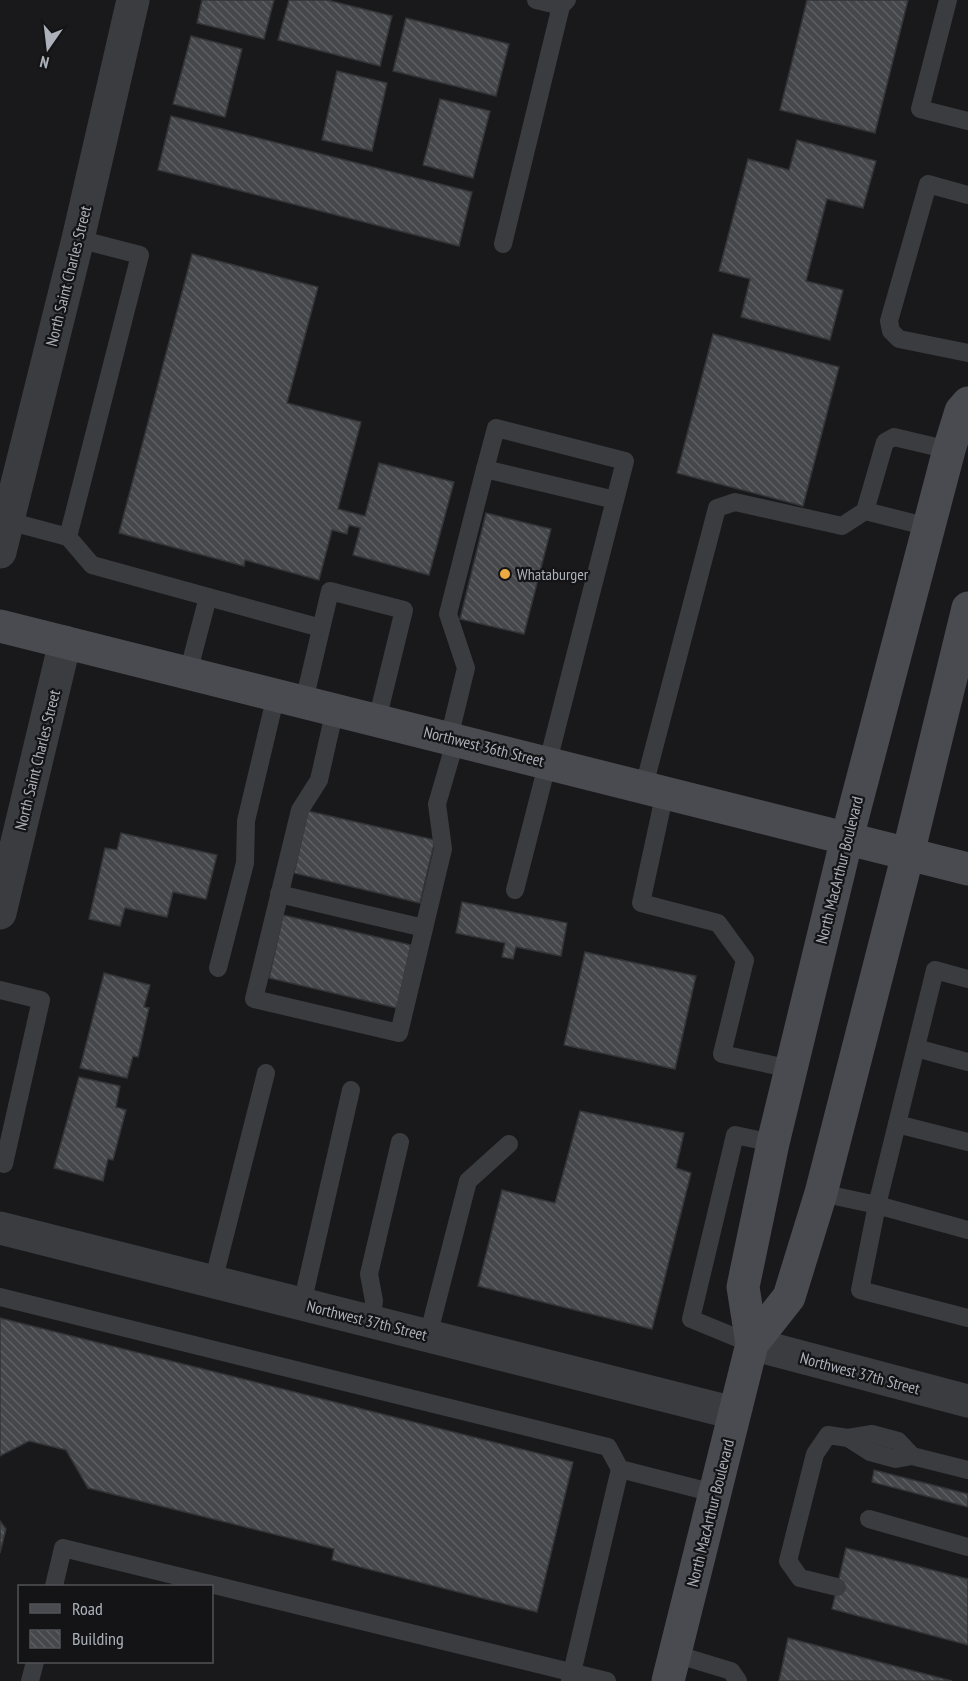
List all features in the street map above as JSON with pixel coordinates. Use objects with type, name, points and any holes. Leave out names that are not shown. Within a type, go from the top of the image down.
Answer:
[{"type":"main road","name":"North MacArthur Boulevard","points":[[752,1344],[743,1287],[773,1143],[847,838],[949,450],[961,411],[968,402]]},
{"type":"main road","name":"North MacArthur Boulevard","points":[[671,1667],[752,1344],[789,1297],[821,1193],[968,609]]},
{"type":"main road","name":"Northwest 36th Street","points":[[0,626],[968,869]]},
{"type":"street","name":"North Saint Charles Street","points":[[4,537],[78,239],[133,0]]},
{"type":"street","name":"North Saint Charles Street","points":[[0,913],[65,642]]},
{"type":"street","name":"Northwest 37th Street","points":[[0,1228],[734,1413]]},
{"type":"street","name":"Northwest 37th Street","points":[[752,1344],[968,1401]]},
{"type":"lane","points":[[503,244],[564,3],[536,0]]},
{"type":"lane","points":[[948,0],[920,108],[968,121]]},
{"type":"lane","points":[[968,195],[928,184],[889,321],[891,331],[898,339],[968,353]]},
{"type":"lane","points":[[68,537],[140,255],[78,239]]},
{"type":"lane","points":[[335,709],[319,780],[300,810],[254,999],[399,1033],[443,849],[437,804],[466,668],[448,614],[496,428],[625,461],[515,890]]},
{"type":"lane","points":[[791,1069],[722,1054],[744,960],[718,923],[640,903],[655,789],[717,508],[735,502],[842,526],[865,511],[885,442],[894,437],[949,450]]},
{"type":"lane","points":[[485,469],[615,500]]},
{"type":"lane","points":[[865,511],[929,526]]},
{"type":"lane","points":[[4,537],[68,537]]},
{"type":"lane","points":[[68,537],[92,566],[321,628]]},
{"type":"lane","points":[[218,968],[245,863],[246,821],[290,698],[321,628],[330,591],[404,610],[377,720]]},
{"type":"lane","points":[[188,673],[208,597]]},
{"type":"lane","points":[[279,894],[424,928]]},
{"type":"lane","points":[[968,979],[935,970],[877,1206],[860,1290],[968,1318]]},
{"type":"lane","points":[[0,990],[41,1000],[8,1107],[4,1164]]},
{"type":"lane","points":[[916,1048],[968,1062]]},
{"type":"lane","points":[[213,1282],[266,1073]]},
{"type":"lane","points":[[302,1304],[351,1090]]},
{"type":"lane","points":[[897,1124],[968,1142]]},
{"type":"lane","points":[[752,1344],[691,1319],[735,1136],[773,1143]]},
{"type":"lane","points":[[371,1322],[374,1301],[369,1274],[400,1142]]},
{"type":"lane","points":[[428,1336],[468,1181],[509,1144]]},
{"type":"lane","points":[[821,1193],[968,1230]]},
{"type":"lane","points":[[0,1297],[608,1447],[620,1469],[571,1677]]},
{"type":"lane","points":[[837,1587],[800,1578],[788,1561],[815,1455],[828,1436],[848,1438],[872,1434],[898,1441],[912,1456],[968,1470]]},
{"type":"lane","points":[[620,1469],[714,1493]]},
{"type":"lane","points":[[869,1519],[968,1546]]},
{"type":"lane","points":[[54,1585],[63,1548],[209,1585]]},
{"type":"lane","points":[[213,1586],[571,1677],[608,1681]]},
{"type":"lane","points":[[30,1681],[35,1663]]},
{"type":"lane","points":[[671,1667],[731,1671],[738,1681]]},
{"type":"building","points":[[202,0],[274,0],[264,39],[197,23]]},
{"type":"building","points":[[289,0],[327,0],[392,16],[380,66],[278,40]]},
{"type":"building","points":[[807,0],[908,0],[875,133],[780,110]]},
{"type":"building","points":[[406,18],[509,44],[496,96],[393,71]]},
{"type":"building","points":[[191,36],[242,49],[225,117],[173,104]]},
{"type":"building","points":[[337,71],[387,83],[372,151],[322,140]]},
{"type":"building","points":[[440,99],[490,111],[473,178],[423,165]]},
{"type":"building","points":[[171,116],[472,192],[459,246],[158,170]]},
{"type":"building","points":[[797,140],[876,161],[863,208],[827,199],[806,281],[843,290],[830,340],[741,317],[750,279],[719,271],[748,159],[789,170]]},
{"type":"building","points":[[192,254],[318,287],[287,403],[361,422],[338,509],[365,516],[379,463],[454,482],[429,575],[353,555],[360,528],[349,525],[347,534],[332,530],[319,580],[245,560],[244,566],[119,533]]},
{"type":"building","points":[[713,334],[839,367],[803,506],[677,473]]},
{"type":"building","name":"Whataburger","points":[[486,513],[551,529],[524,634],[460,619]]},
{"type":"building","points":[[308,811],[435,840],[420,903],[294,873]]},
{"type":"building","points":[[121,833],[217,855],[206,899],[173,892],[167,917],[125,908],[120,926],[89,919],[105,848],[117,850]]},
{"type":"building","points":[[462,902],[567,923],[561,956],[516,947],[513,959],[502,957],[505,943],[456,933]]},
{"type":"building","points":[[283,915],[411,945],[397,1008],[269,978]]},
{"type":"building","points":[[585,952],[696,976],[675,1069],[564,1045]]},
{"type":"building","points":[[104,973],[150,985],[144,1007],[149,1008],[138,1057],[133,1056],[127,1078],[80,1068]]},
{"type":"building","points":[[79,1077],[120,1086],[116,1107],[126,1110],[113,1160],[108,1159],[103,1181],[54,1168]]},
{"type":"building","points":[[580,1111],[684,1133],[676,1168],[691,1173],[652,1329],[478,1286],[502,1190],[555,1203]]},
{"type":"building","points":[[0,1318],[573,1462],[537,1612],[332,1560],[334,1549],[88,1488],[66,1450],[29,1441],[0,1456]]},
{"type":"building","points":[[874,1470],[968,1494],[968,1507],[872,1482]]},
{"type":"building","points":[[0,1521],[6,1529],[0,1553]]},
{"type":"building","points":[[846,1548],[968,1579],[968,1645],[832,1609]]},
{"type":"building","points":[[788,1638],[952,1681],[779,1681]]},
{"type":"place","name":"Whataburger","points":[[505,574]]}]
